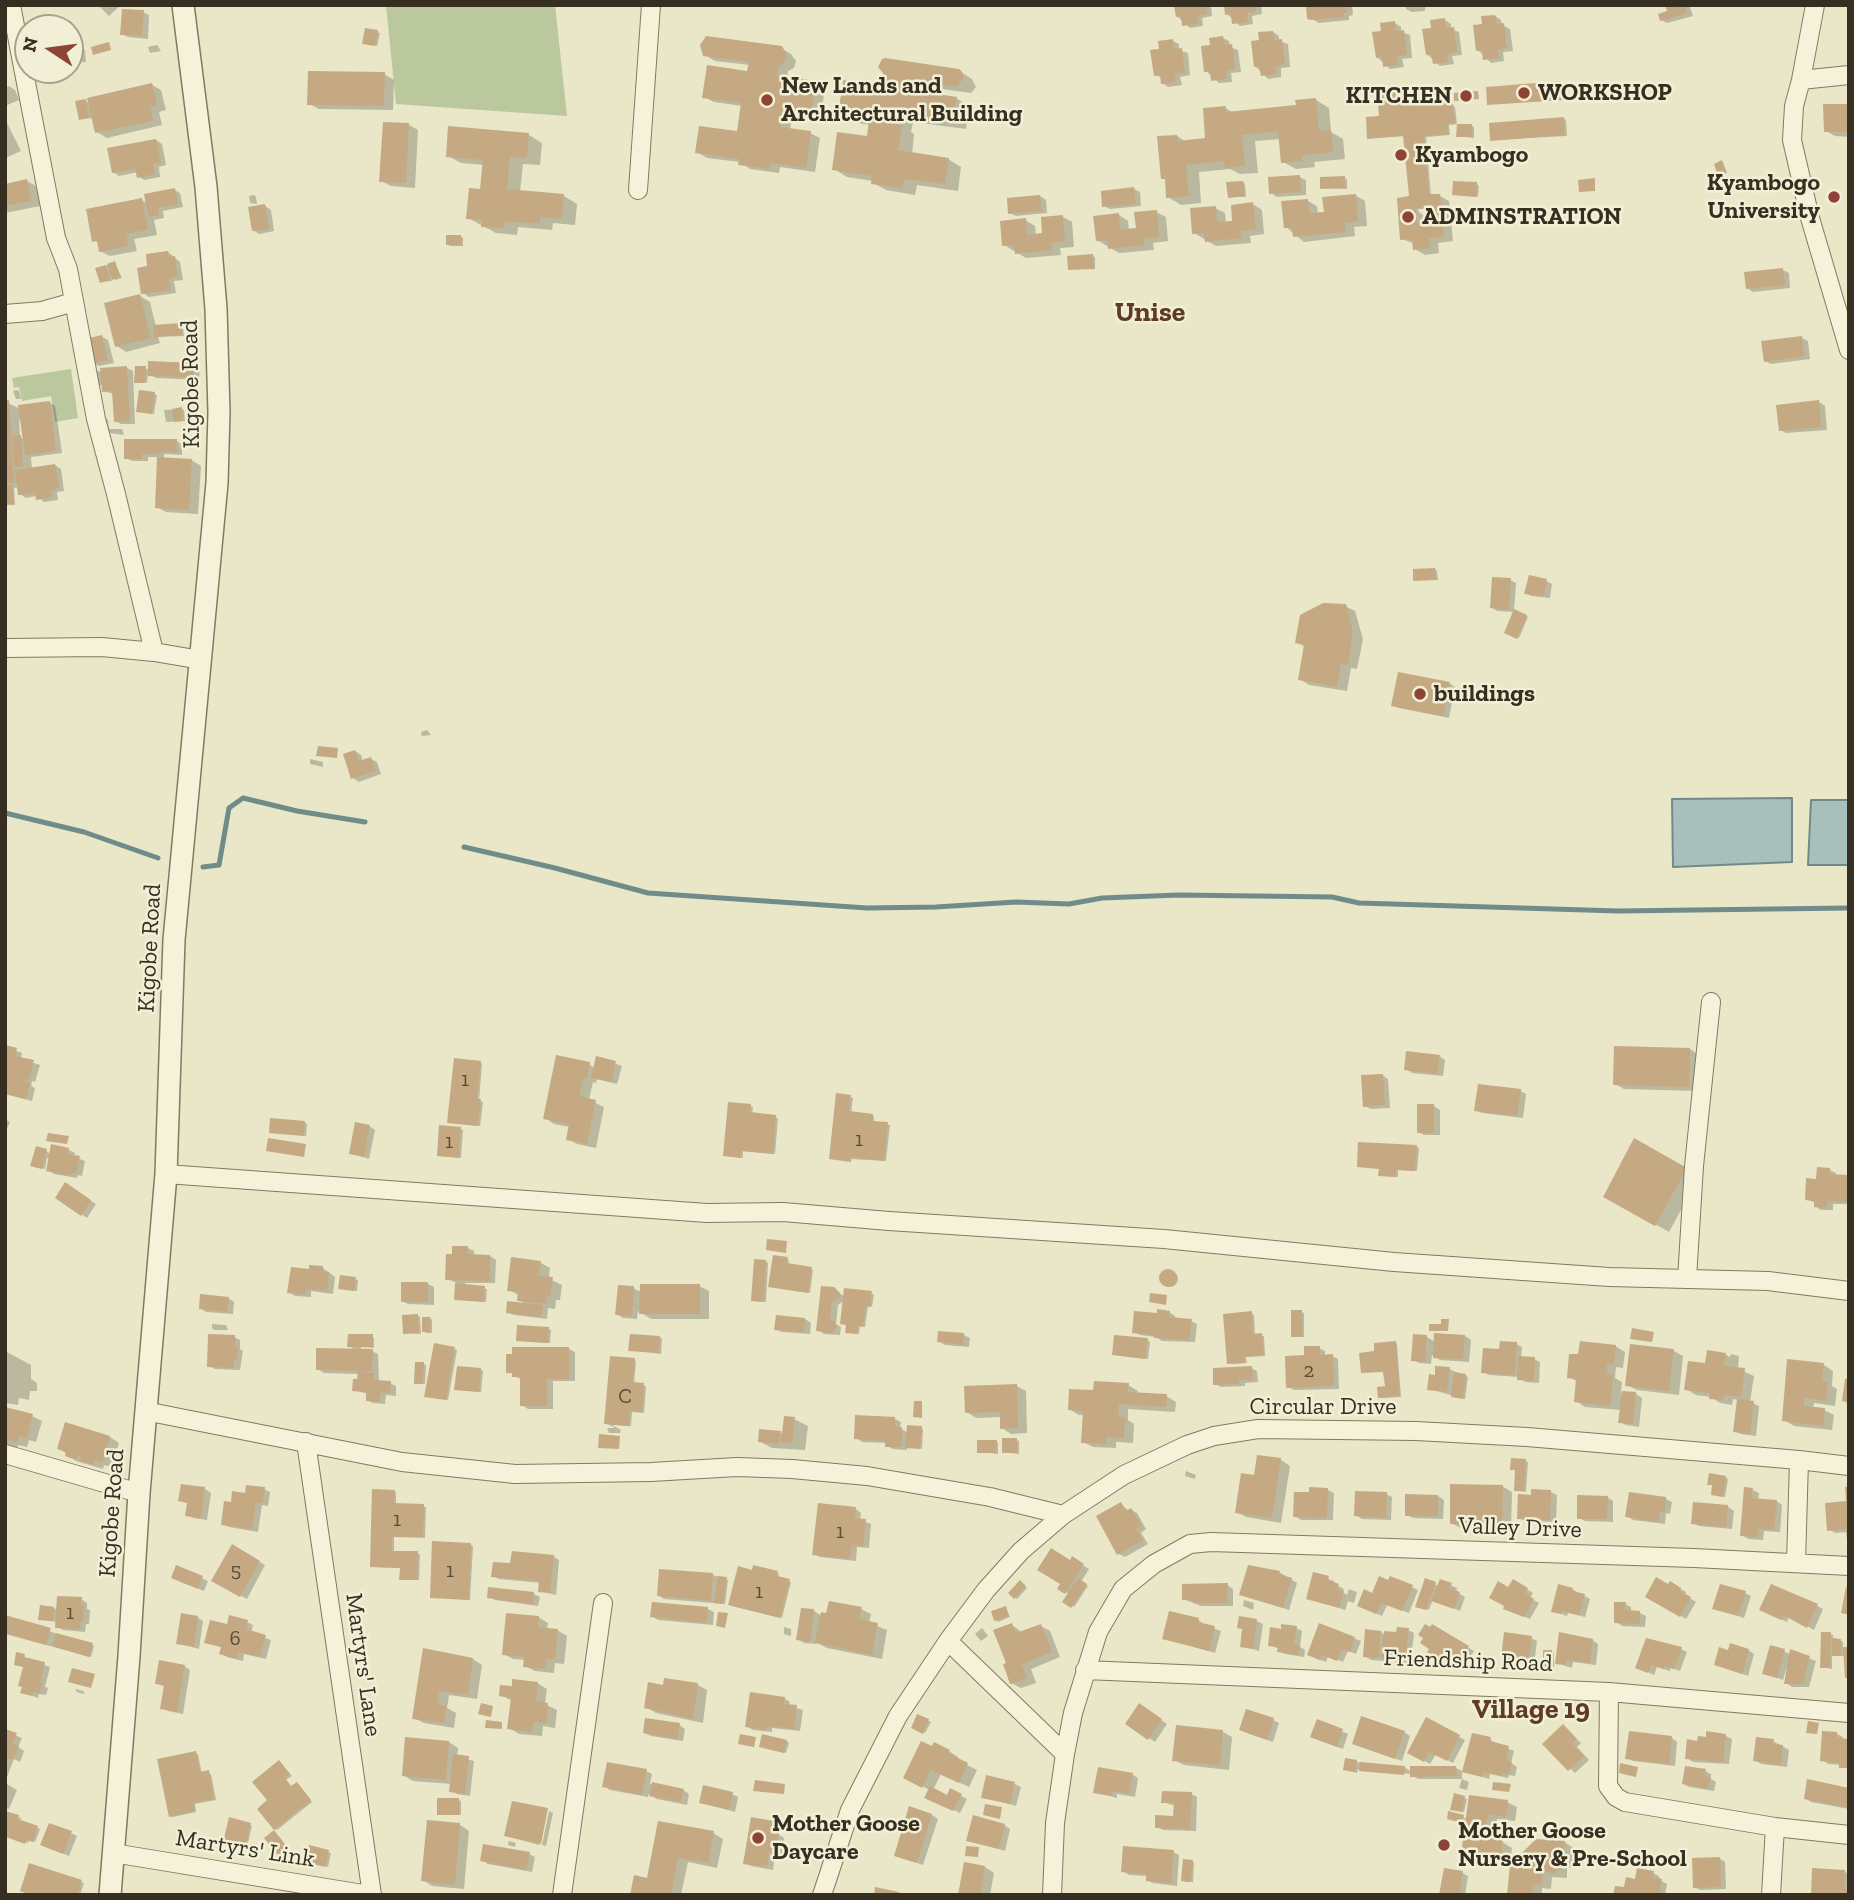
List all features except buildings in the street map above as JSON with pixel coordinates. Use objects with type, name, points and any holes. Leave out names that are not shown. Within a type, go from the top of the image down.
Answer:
[{"type":"street","points":[[11,5],[56,237],[68,269],[96,419],[154,652]]},
{"type":"street","name":"Kigobe Road","points":[[110,1895],[145,1411],[166,1174],[174,940],[217,483],[216,309],[206,187],[183,5]]},
{"type":"street","points":[[638,190],[650,5]]},
{"type":"street","points":[[1815,5],[1794,106],[1793,140],[1810,218],[1849,350]]},
{"type":"street","points":[[1801,80],[1849,75]]},
{"type":"street","points":[[5,314],[42,311],[74,302]]},
{"type":"street","points":[[5,648],[102,647],[201,660]]},
{"type":"street","points":[[1687,1279],[1694,1166],[1711,1002]]},
{"type":"street","points":[[166,1174],[707,1213],[783,1212],[889,1222],[1164,1239],[1394,1262],[1609,1277],[1768,1281],[1849,1291]]},
{"type":"street","points":[[145,1411],[402,1462],[515,1474],[651,1472],[737,1467],[792,1469],[867,1476],[990,1497],[1063,1515]]},
{"type":"street","name":"Circular Drive","points":[[822,1895],[850,1810],[898,1716],[986,1590],[1021,1551],[1063,1515],[1124,1475],[1187,1445],[1214,1436],[1258,1429],[1416,1431],[1527,1437],[1849,1466]]},
{"type":"street","name":"Martyrs' Lane","points":[[306,1442],[370,1895]]},
{"type":"street","points":[[5,1454],[139,1493]]},
{"type":"street","points":[[1796,1563],[1799,1460]]},
{"type":"street","name":"Valley Drive","points":[[1085,1670],[1098,1632],[1123,1589],[1154,1564],[1190,1544],[1225,1543],[1849,1566]]},
{"type":"street","points":[[562,1895],[603,1603]]},
{"type":"street","points":[[948,1641],[1065,1754]]},
{"type":"street","points":[[1052,1895],[1055,1823],[1065,1754],[1085,1670]]},
{"type":"street","name":"Friendship Road","points":[[1085,1670],[1609,1692],[1849,1713]]},
{"type":"street","points":[[1609,1692],[1608,1786],[1616,1797],[1633,1805],[1775,1827],[1849,1835]]},
{"type":"street","points":[[1772,1895],[1775,1827]]},
{"type":"street","name":"Martyrs' Link","points":[[113,1853],[370,1895]]},
{"type":"green space","points":[[386,5],[555,5],[567,116],[396,104]]},
{"type":"green space","points":[[71,369],[78,418],[55,422],[51,396],[22,401],[19,387],[14,388],[12,378]]},
{"type":"water","points":[[1792,798],[1792,862],[1673,867],[1672,799]]},
{"type":"water","points":[[1811,800],[1849,800],[1849,865],[1808,865]]},
{"type":"waterway","points":[[203,867],[219,865],[229,808],[243,798],[297,811],[365,822]]},
{"type":"waterway","points":[[5,813],[84,832],[158,858]]},
{"type":"waterway","points":[[464,847],[648,893],[867,908],[1016,902],[1069,904],[1102,898],[1179,895],[1332,897],[1359,903],[1618,911],[1849,908]]},
{"type":"place","name":"WORKSHOP","points":[[1524,93]]},
{"type":"place","name":"KITCHEN","points":[[1466,96]]},
{"type":"place","name":"New Lands and Architectural Building","points":[[767,100]]},
{"type":"place","name":"Kyambogo","points":[[1401,155]]},
{"type":"place","name":"Kyambogo University","points":[[1834,197]]},
{"type":"place","name":"ADMINSTRATION","points":[[1408,217]]},
{"type":"place","name":"buildings","points":[[1420,694]]},
{"type":"place","name":"Mother Goose Daycare","points":[[758,1838]]},
{"type":"place","name":"Mother Goose Nursery & Pre-School","points":[[1444,1845]]},
{"type":"district","name":"Unise","points":[[1150,313]]},
{"type":"district","name":"Village 19","points":[[1531,1710]]}]
